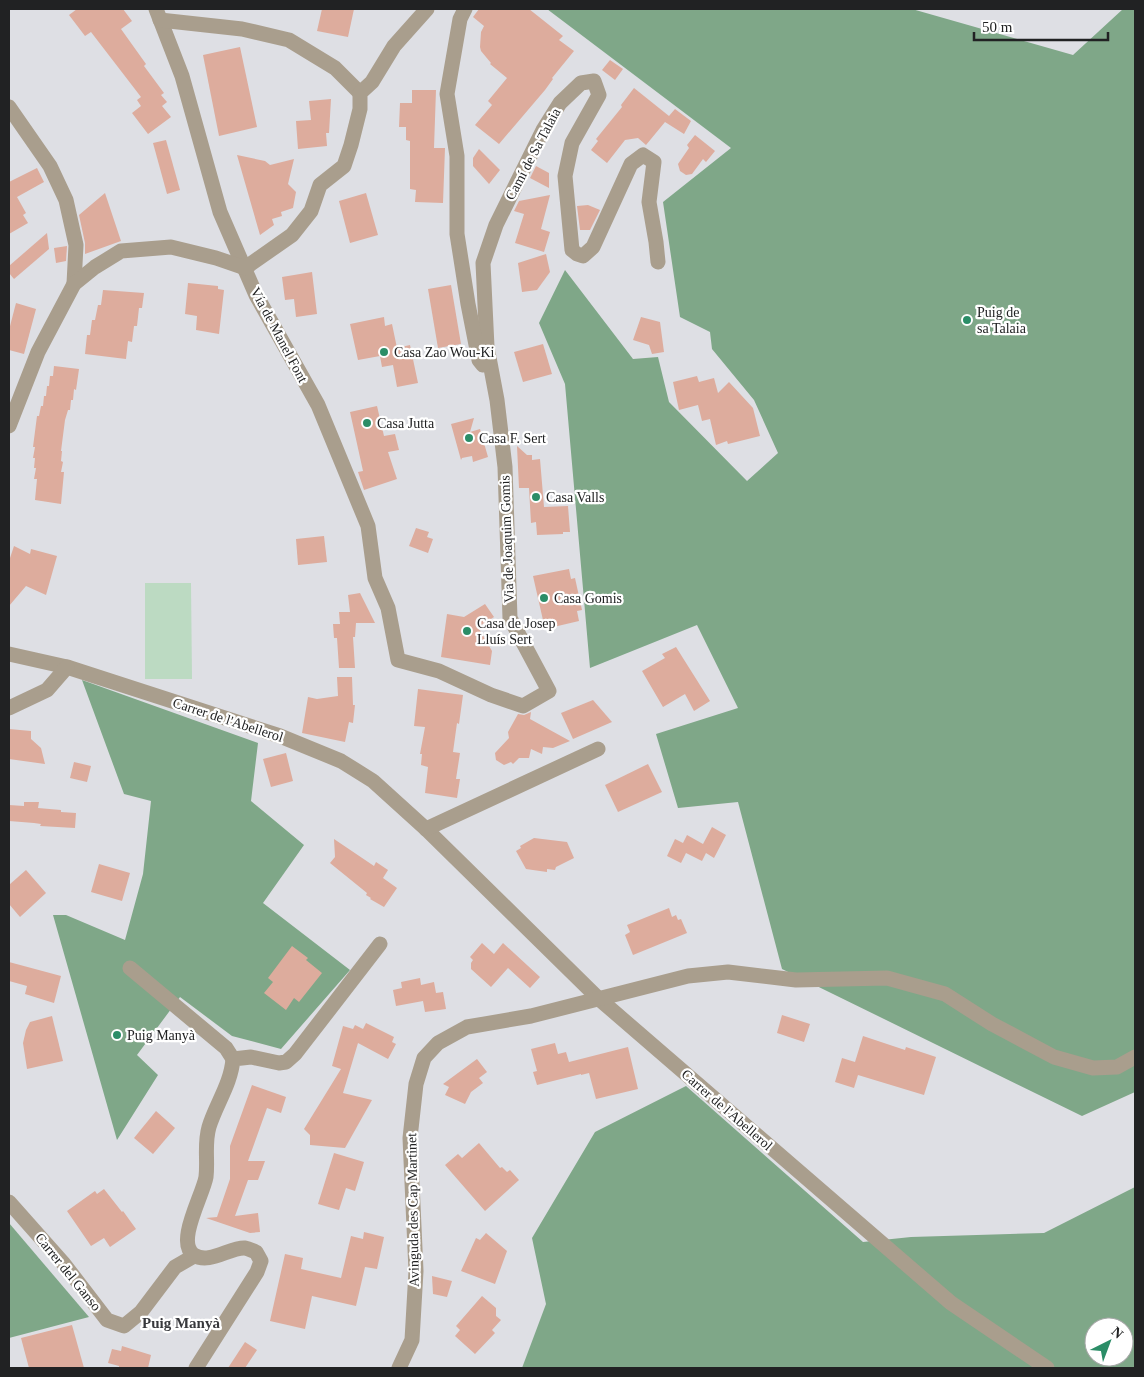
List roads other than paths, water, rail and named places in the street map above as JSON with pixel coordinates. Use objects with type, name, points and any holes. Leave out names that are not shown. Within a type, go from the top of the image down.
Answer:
[{"type":"street","points":[[360,93],[372,82],[394,46],[428,9]]},
{"type":"street","points":[[465,9],[460,20],[447,94],[457,156],[457,234],[479,360],[484,365],[489,366]]},
{"type":"street","points":[[9,426],[38,352],[74,284],[95,267],[121,252],[170,247],[216,258],[245,268],[292,235],[311,211],[320,185],[344,166],[360,109],[360,93],[335,68],[289,40],[242,29],[158,14]]},
{"type":"street","name":"Vía de Manel Font","points":[[158,14],[182,76],[220,212],[256,295],[318,405],[368,526],[375,578],[388,608],[398,660]]},
{"type":"street","name":"Camí de Sa Talaia","points":[[489,366],[484,309],[483,263],[496,225],[543,130],[560,103],[580,83],[594,81],[599,95],[572,143],[566,176],[572,250],[583,256],[593,247],[631,164],[643,155],[654,162],[649,202],[658,262]]},
{"type":"street","points":[[9,107],[50,166],[66,200],[76,245],[74,284]]},
{"type":"street","name":"Via de Joaquim Gomis","points":[[398,660],[439,671],[491,695],[523,706],[549,691],[510,618],[505,467],[497,400],[489,366]]},
{"type":"street","name":"Carrer de l'Abellerol","points":[[9,654],[67,666],[280,736],[341,761],[373,781],[426,829],[598,998],[951,1303],[1047,1368]]},
{"type":"street","points":[[9,708],[47,690],[67,666]]},
{"type":"street","points":[[426,829],[598,749]]},
{"type":"street","points":[[233,1059],[250,1057],[278,1063],[286,1062],[295,1054],[380,944]]},
{"type":"street","points":[[130,968],[226,1048],[233,1059],[232,1072],[206,1140],[206,1177],[187,1236],[188,1248],[194,1256],[205,1258],[244,1248],[256,1252],[261,1261],[257,1272],[196,1368]]},
{"type":"street","name":"Avinguda des Cap Martinet","points":[[399,1368],[412,1340],[416,1271],[410,1138],[416,1084],[424,1058],[438,1043],[466,1027],[531,1016],[688,976],[728,972],[796,980],[886,978],[945,994],[992,1024],[1054,1058],[1093,1068],[1117,1067],[1135,1057]]},
{"type":"street","name":"Carrer del Ganso","points":[[9,1202],[64,1264],[107,1320],[124,1326],[141,1312],[176,1267],[194,1256]]},
{"type":"place","name":"Puig de sa Talaia","points":[[967,320]]},
{"type":"place","name":"Casa Zao Wou-Ki","points":[[384,352]]},
{"type":"place","name":"Casa Jutta","points":[[367,423]]},
{"type":"place","name":"Casa F. Sert","points":[[469,438]]},
{"type":"place","name":"Casa Valls","points":[[536,497]]},
{"type":"place","name":"Casa Gomis","points":[[544,598]]},
{"type":"place","name":"Casa de Josep Lluís Sert","points":[[467,631]]},
{"type":"place","name":"Puig Manyà","points":[[117,1035]]},
{"type":"district","name":"Puig Manyà","points":[[181,1323]]}]
